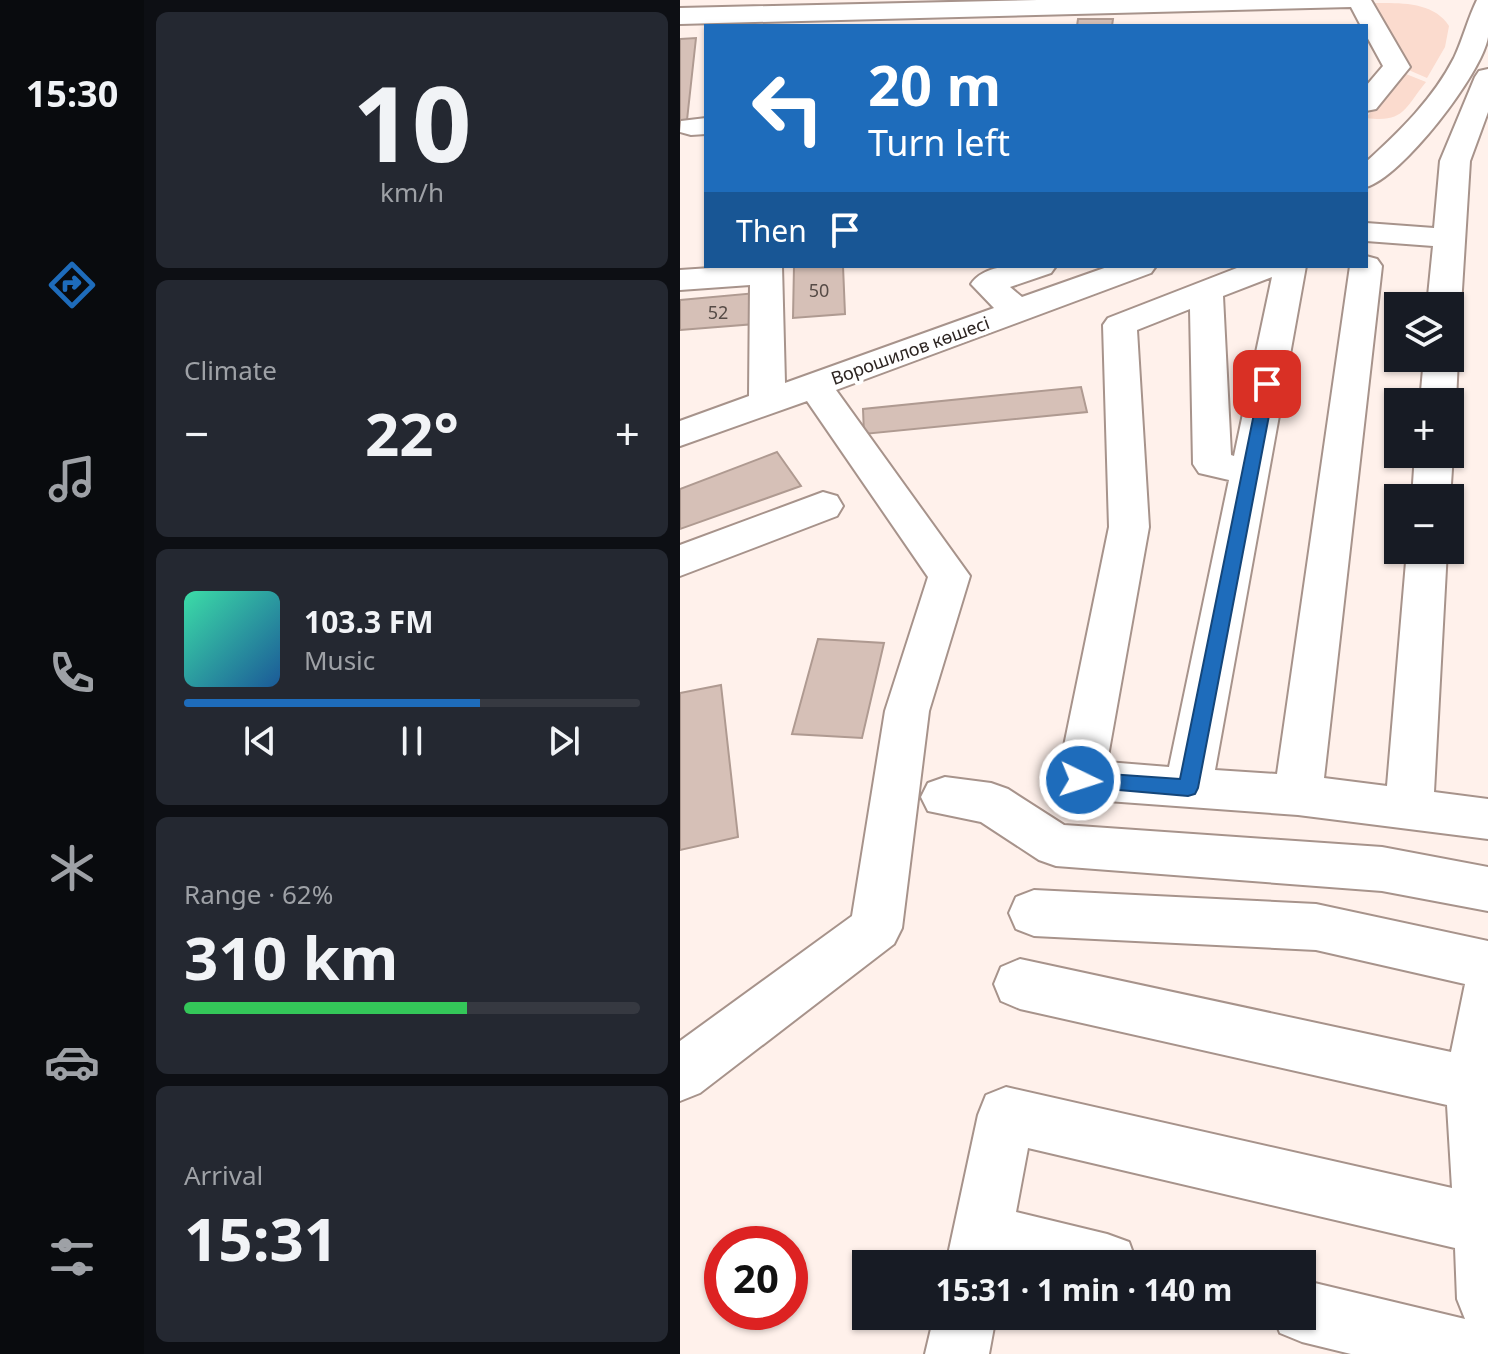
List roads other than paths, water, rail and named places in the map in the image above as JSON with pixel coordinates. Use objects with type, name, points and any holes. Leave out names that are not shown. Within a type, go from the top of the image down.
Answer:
[{"type":"street","points":[[680,16],[763,20],[906,19],[989,5],[1350,0]]},
{"type":"street","points":[[1359,0],[1397,67],[1368,101]]},
{"type":"street","points":[[1368,176],[1413,135],[1446,94],[1467,59],[1486,12]]},
{"type":"street","points":[[1445,292],[1455,161],[1476,138],[1488,77]]},
{"type":"street","points":[[1368,123],[1413,135]]},
{"type":"street","points":[[1368,248],[1449,238]]},
{"type":"street","points":[[959,268],[987,284],[1018,311]]},
{"type":"street","points":[[987,284],[1034,268]]},
{"type":"street","name":"Ворошилов көшесі","points":[[680,434],[1135,268]]},
{"type":"street","points":[[1024,825],[1080,780],[1129,527],[1120,325],[1266,268]]},
{"type":"street","points":[[1188,788],[1290,268]]},
{"type":"street","points":[[1298,795],[1364,268]]},
{"type":"street","points":[[680,280],[766,270],[767,402]]},
{"type":"street","points":[[1206,291],[1212,464],[1250,472]]},
{"type":"street","points":[[680,1074],[876,928],[907,711],[949,576],[814,385]]},
{"type":"street","points":[[680,561],[823,506]]},
{"type":"street","points":[[1409,809],[1426,564]]},
{"type":"street","points":[[1080,780],[1298,795],[1488,819]]},
{"type":"street","points":[[945,797],[991,803],[1056,845],[1382,869],[1488,889]]},
{"type":"street","points":[[1034,913],[1316,927],[1488,965]]},
{"type":"street","points":[[1020,984],[1481,1085]]},
{"type":"street","points":[[1488,991],[1481,1085],[1488,1299]]},
{"type":"street","points":[[979,1249],[1006,1115],[1486,1225]]},
{"type":"street","points":[[1316,1314],[1480,1354]]},
{"type":"street","points":[[957,1354],[962,1330]]}]
